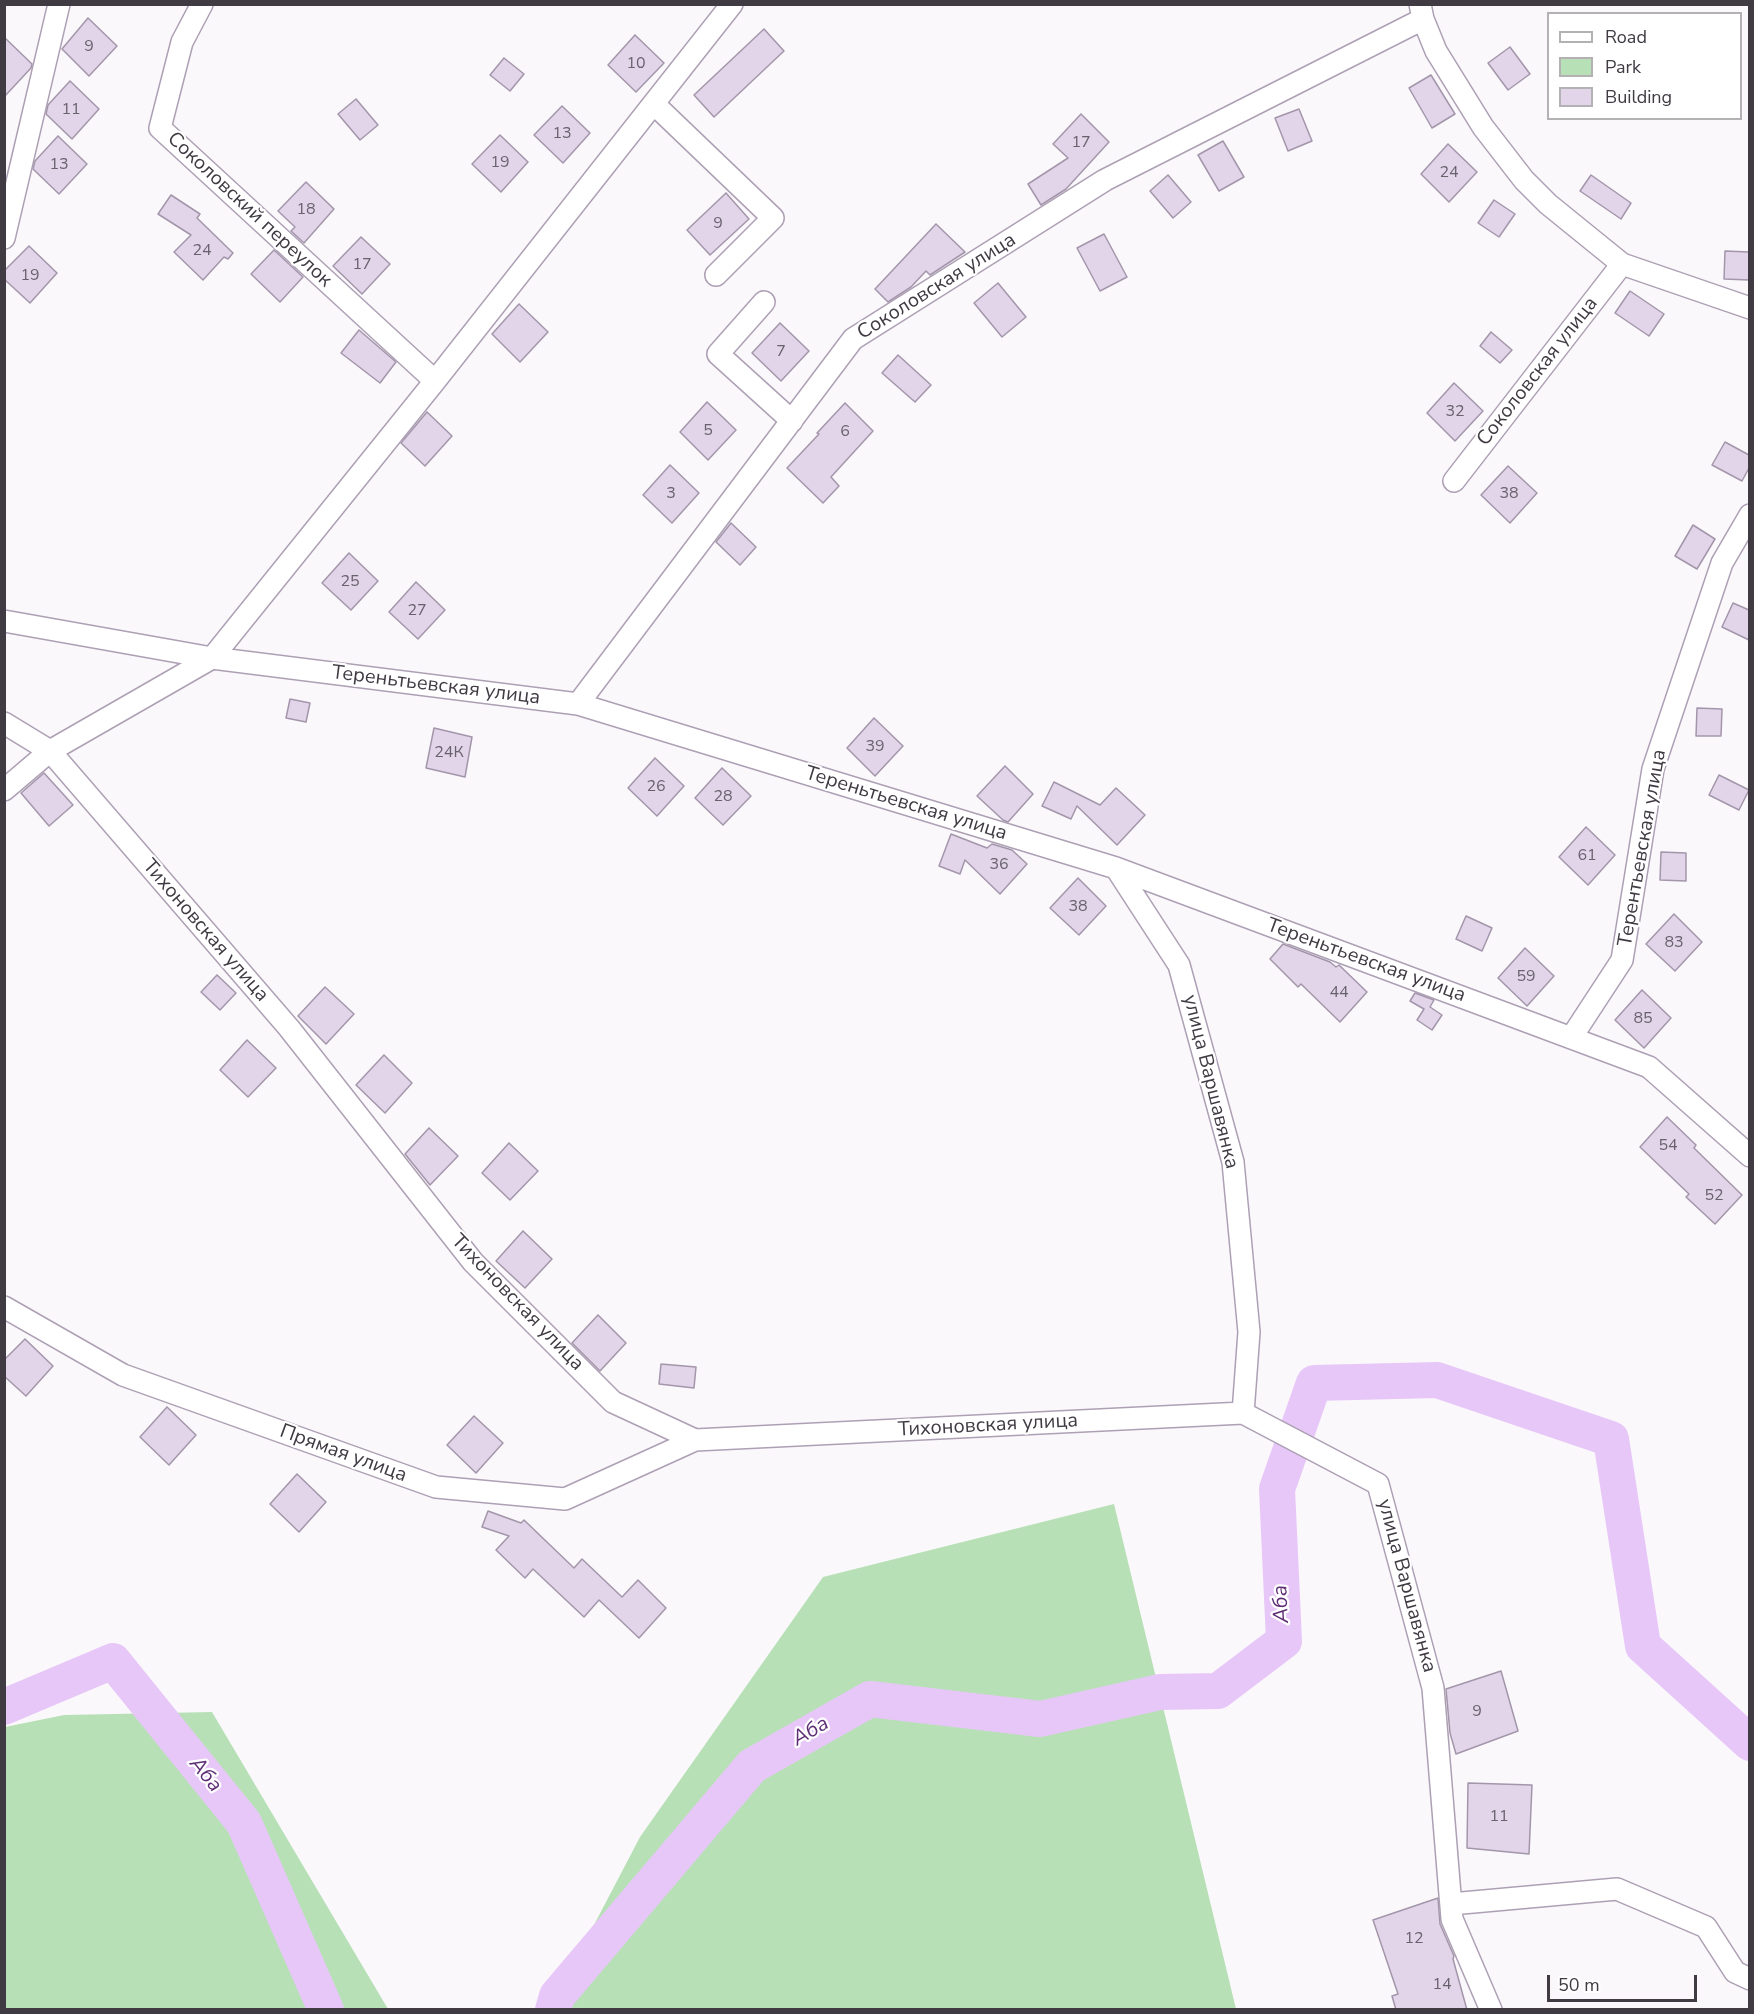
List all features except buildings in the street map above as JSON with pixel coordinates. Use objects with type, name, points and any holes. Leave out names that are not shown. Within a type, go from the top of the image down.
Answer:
[{"type":"street","points":[[4,238],[59,4]]},
{"type":"street","name":"Соколовский переулок","points":[[202,4],[182,42],[160,128],[435,381]]},
{"type":"street","points":[[4,790],[50,751],[212,658],[435,381],[732,4]]},
{"type":"street","name":"Соколовская улица","points":[[579,704],[853,339],[1106,180],[1421,12],[1436,51],[1483,127],[1524,180],[1548,204],[1622,264],[1749,308]]},
{"type":"street","points":[[654,104],[773,218],[716,275]]},
{"type":"street","name":"Соколовская улица","points":[[1454,481],[1622,264]]},
{"type":"street","points":[[764,302],[717,354],[792,421]]},
{"type":"street","name":"Терентьевская улица","points":[[1571,1038],[1622,960],[1653,769],[1722,563],[1749,515]]},
{"type":"street","name":"Тереньтьевская улица","points":[[4,621],[212,658],[579,704],[1116,868],[1649,1067],[1749,1156]]},
{"type":"street","name":"Тихоновская улица","points":[[4,723],[50,751],[289,1028],[473,1262],[613,1402],[695,1440],[1243,1413]]},
{"type":"street","name":"улица Варшавянка","points":[[1116,868],[1179,965],[1233,1162],[1249,1332],[1243,1413],[1378,1484],[1433,1688],[1452,1919],[1491,2010]]},
{"type":"street","name":"Прямая улица","points":[[4,1307],[123,1375],[436,1487],[565,1499],[695,1440]]},
{"type":"street","points":[[1451,1904],[1617,1889],[1706,1927],[1735,1972],[1749,1978]]},
{"type":"green space","points":[[1114,1504],[1236,2009],[550,2009],[640,1837],[823,1577]]},
{"type":"green space","points":[[212,1712],[388,2009],[5,2009],[5,1727],[64,1715]]},
{"type":"waterway","name":"Аба","points":[[553,2010],[557,1996],[752,1766],[870,1699],[1040,1719],[1160,1692],[1218,1691],[1284,1641],[1277,1489],[1314,1383],[1437,1380],[1611,1439],[1643,1646],[1750,1743]]},
{"type":"waterway","name":"Аба","points":[[4,1707],[113,1661],[244,1823],[326,2010]]}]
